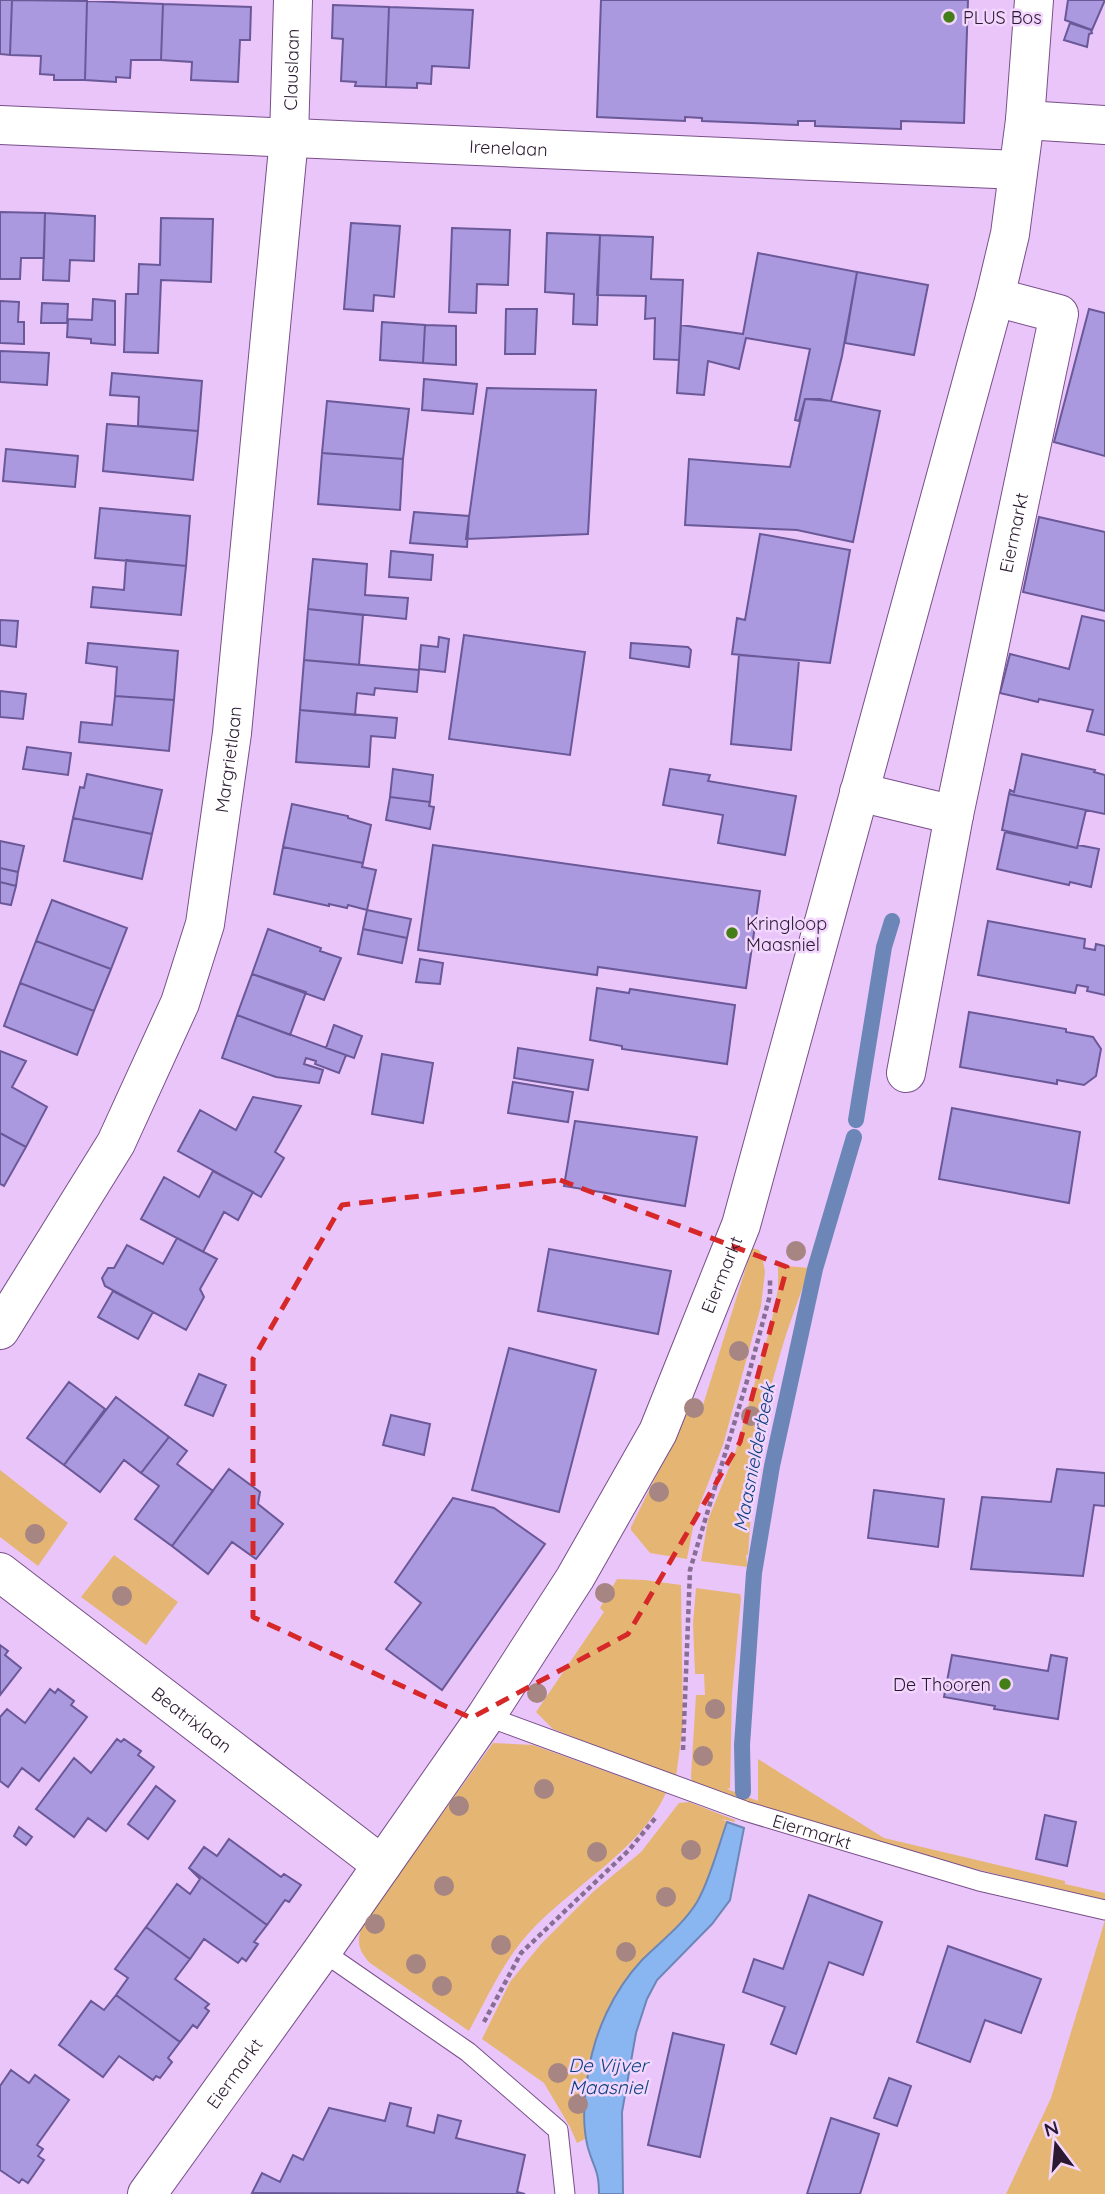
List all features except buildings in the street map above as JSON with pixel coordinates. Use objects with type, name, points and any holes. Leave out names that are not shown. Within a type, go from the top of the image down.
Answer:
[{"type":"street","name":"Clauslaan","points":[[289,138],[293,0]]},
{"type":"street","name":"Eiermarkt","points":[[147,2194],[322,1951],[486,1716],[575,1578],[658,1433],[741,1225],[995,297],[1010,234],[1025,120],[1034,0]]},
{"type":"street","points":[[1025,120],[1105,125]]},
{"type":"street","name":"Irenelaan","points":[[0,125],[1018,170]]},
{"type":"street","name":"Margrietlaan","points":[[0,1330],[116,1143],[180,1003],[205,924],[232,733],[289,138]]},
{"type":"street","name":"Eiermarkt","points":[[906,1073],[954,815],[1059,314],[995,297]]},
{"type":"street","points":[[859,792],[954,815]]},
{"type":"street","name":"Beatrixlaan","points":[[0,1572],[382,1865]]},
{"type":"lane","name":"Eiermarkt","points":[[486,1716],[745,1811],[979,1881],[1105,1910]]},
{"type":"lane","points":[[322,1951],[468,2052],[558,2130],[565,2194]]},
{"type":"path","points":[[468,2052],[521,1953],[629,1850],[682,1788],[690,1570],[770,1295],[770,1254],[741,1225]]},
{"type":"highlighted area","points":[[560,1180],[787,1267],[740,1442],[628,1634],[471,1718],[253,1617],[253,1359],[342,1205]]},
{"type":"shaded area","points":[[752,1248],[759,1250],[762,1255],[765,1272],[761,1306],[723,1445],[695,1517],[687,1559],[650,1553],[631,1527],[688,1403],[703,1405]]},
{"type":"shaded area","points":[[778,1267],[810,1268],[784,1340],[765,1412],[746,1555],[748,1567],[701,1561],[708,1520],[736,1450],[771,1324],[778,1289]]},
{"type":"shaded area","points":[[0,1470],[68,1523],[38,1566],[0,1537]]},
{"type":"shaded area","points":[[114,1555],[178,1602],[146,1645],[81,1597]]},
{"type":"shaded area","points":[[617,1579],[681,1585],[683,1725],[676,1777],[553,1729],[536,1712],[604,1612],[600,1608]]},
{"type":"shaded area","points":[[696,1588],[740,1594],[741,1598],[732,1695],[730,1788],[727,1789],[758,1801],[758,1759],[884,1838],[1065,1881],[1065,1884],[1105,1893],[1105,1900],[833,1835],[692,1783],[696,1695],[705,1695],[704,1674],[695,1674],[693,1624]]},
{"type":"shaded area","points":[[493,1743],[533,1745],[666,1793],[654,1814],[622,1851],[528,1934],[503,1968],[469,2031],[370,1963],[360,1949],[359,1939],[364,1922]]},
{"type":"shaded area","points":[[689,1802],[735,1822],[722,1819],[727,1822],[714,1863],[702,1893],[691,1911],[642,1960],[614,1999],[603,2021],[589,2067],[585,2114],[587,2138],[577,2143],[544,2083],[482,2039],[510,1982],[541,1944],[594,1891],[641,1852],[679,1803]]},
{"type":"shaded area","points":[[1105,1920],[1105,2194],[1006,2194],[1051,2098]]},
{"type":"water","name":"De Vijver Maasniel","points":[[727,1822],[744,1828],[730,1900],[712,1924],[657,1980],[647,1999],[636,2033],[622,2112],[623,2194],[599,2194],[597,2174],[586,2139],[584,2111],[591,2059],[600,2028],[622,1985],[632,1972],[697,1902],[710,1874]]},
{"type":"waterway","name":"Maasnielderbeek","points":[[856,1120],[884,947],[892,921]]},
{"type":"waterway","name":"Maasnielderbeek","points":[[743,1792],[742,1745],[754,1573],[772,1466],[815,1269],[854,1137]]},
{"type":"place","name":"PLUS Bos","points":[[949,17]]},
{"type":"place","name":"Kringloop Maasniel","points":[[732,933]]},
{"type":"place","name":"De Thooren","points":[[1005,1684]]}]
